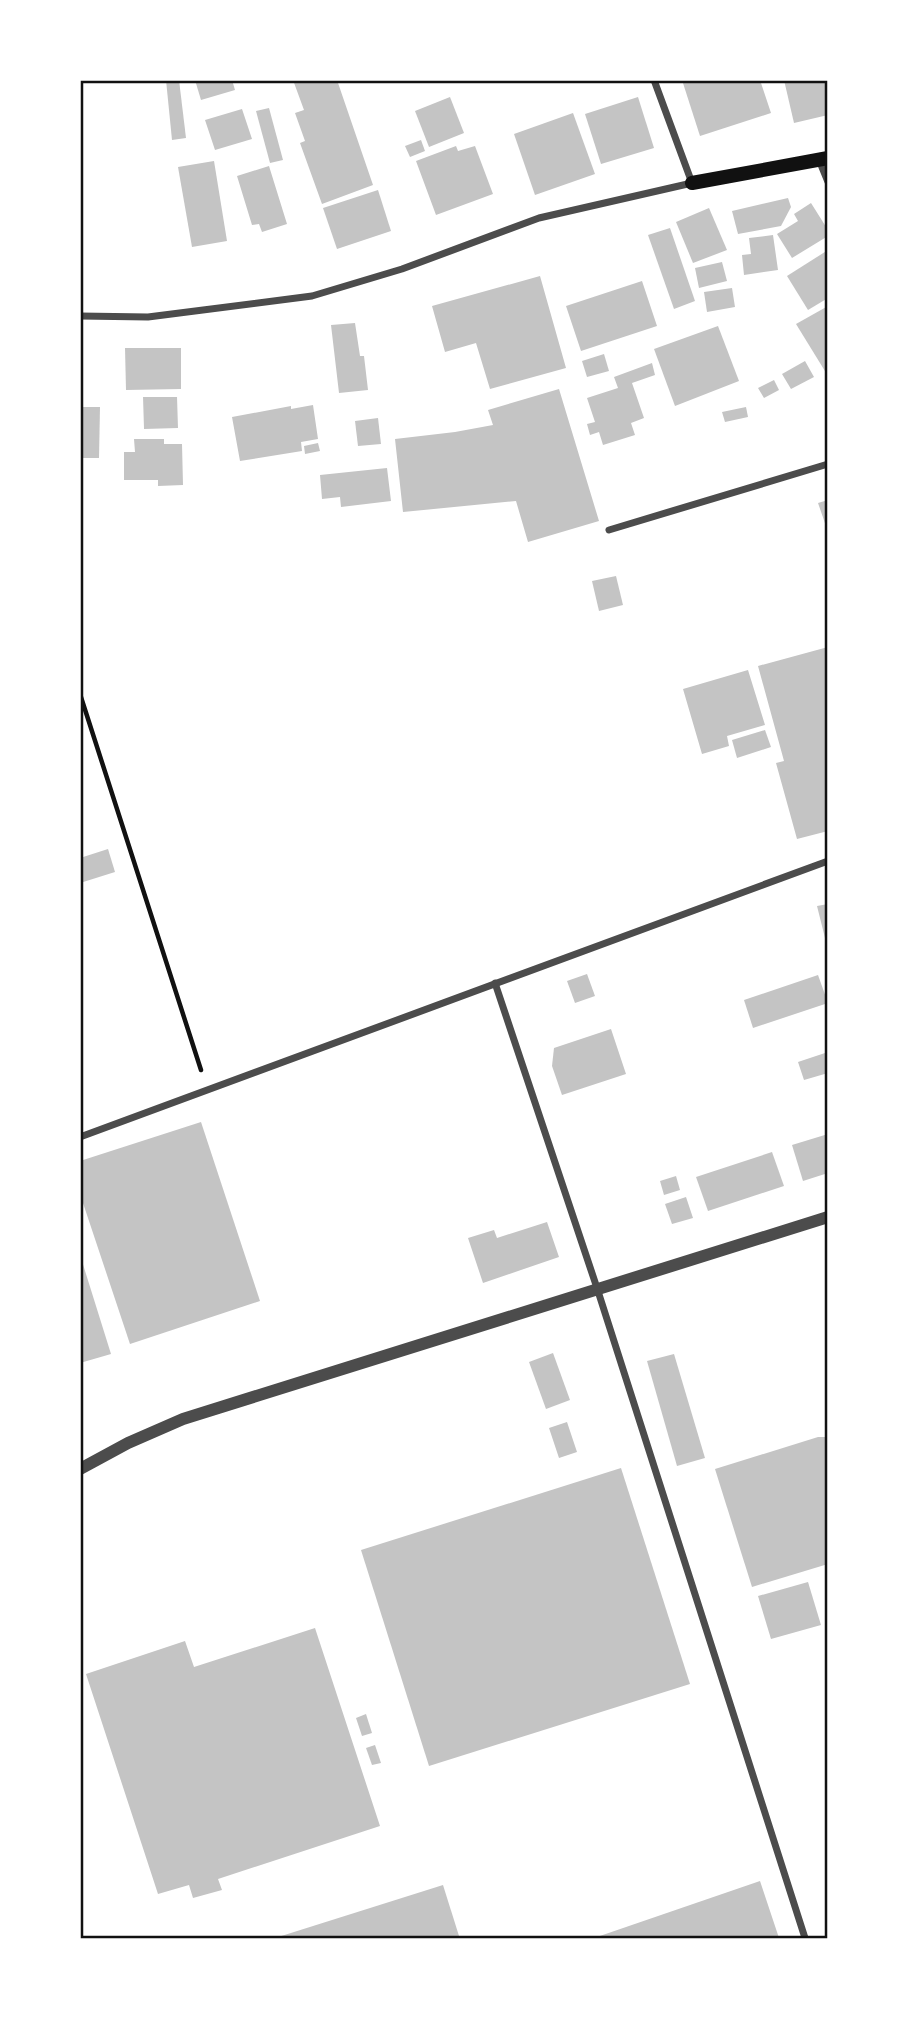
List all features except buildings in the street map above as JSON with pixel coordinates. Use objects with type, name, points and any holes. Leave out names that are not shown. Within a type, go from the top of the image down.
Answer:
[{"type":"main road","points":[[692,183],[823,159]]},
{"type":"street","points":[[80,316],[148,317],[312,296],[402,270],[540,218],[692,183],[654,80]]},
{"type":"street","points":[[823,159],[828,182]]},
{"type":"street","points":[[609,530],[828,464]]},
{"type":"street","points":[[80,1137],[828,861]]},
{"type":"street","points":[[495,983],[597,1289],[805,1938]]},
{"type":"street","points":[[80,1469],[128,1443],[183,1419],[828,1217]]},
{"type":"path","points":[[80,694],[207,1089]]}]
